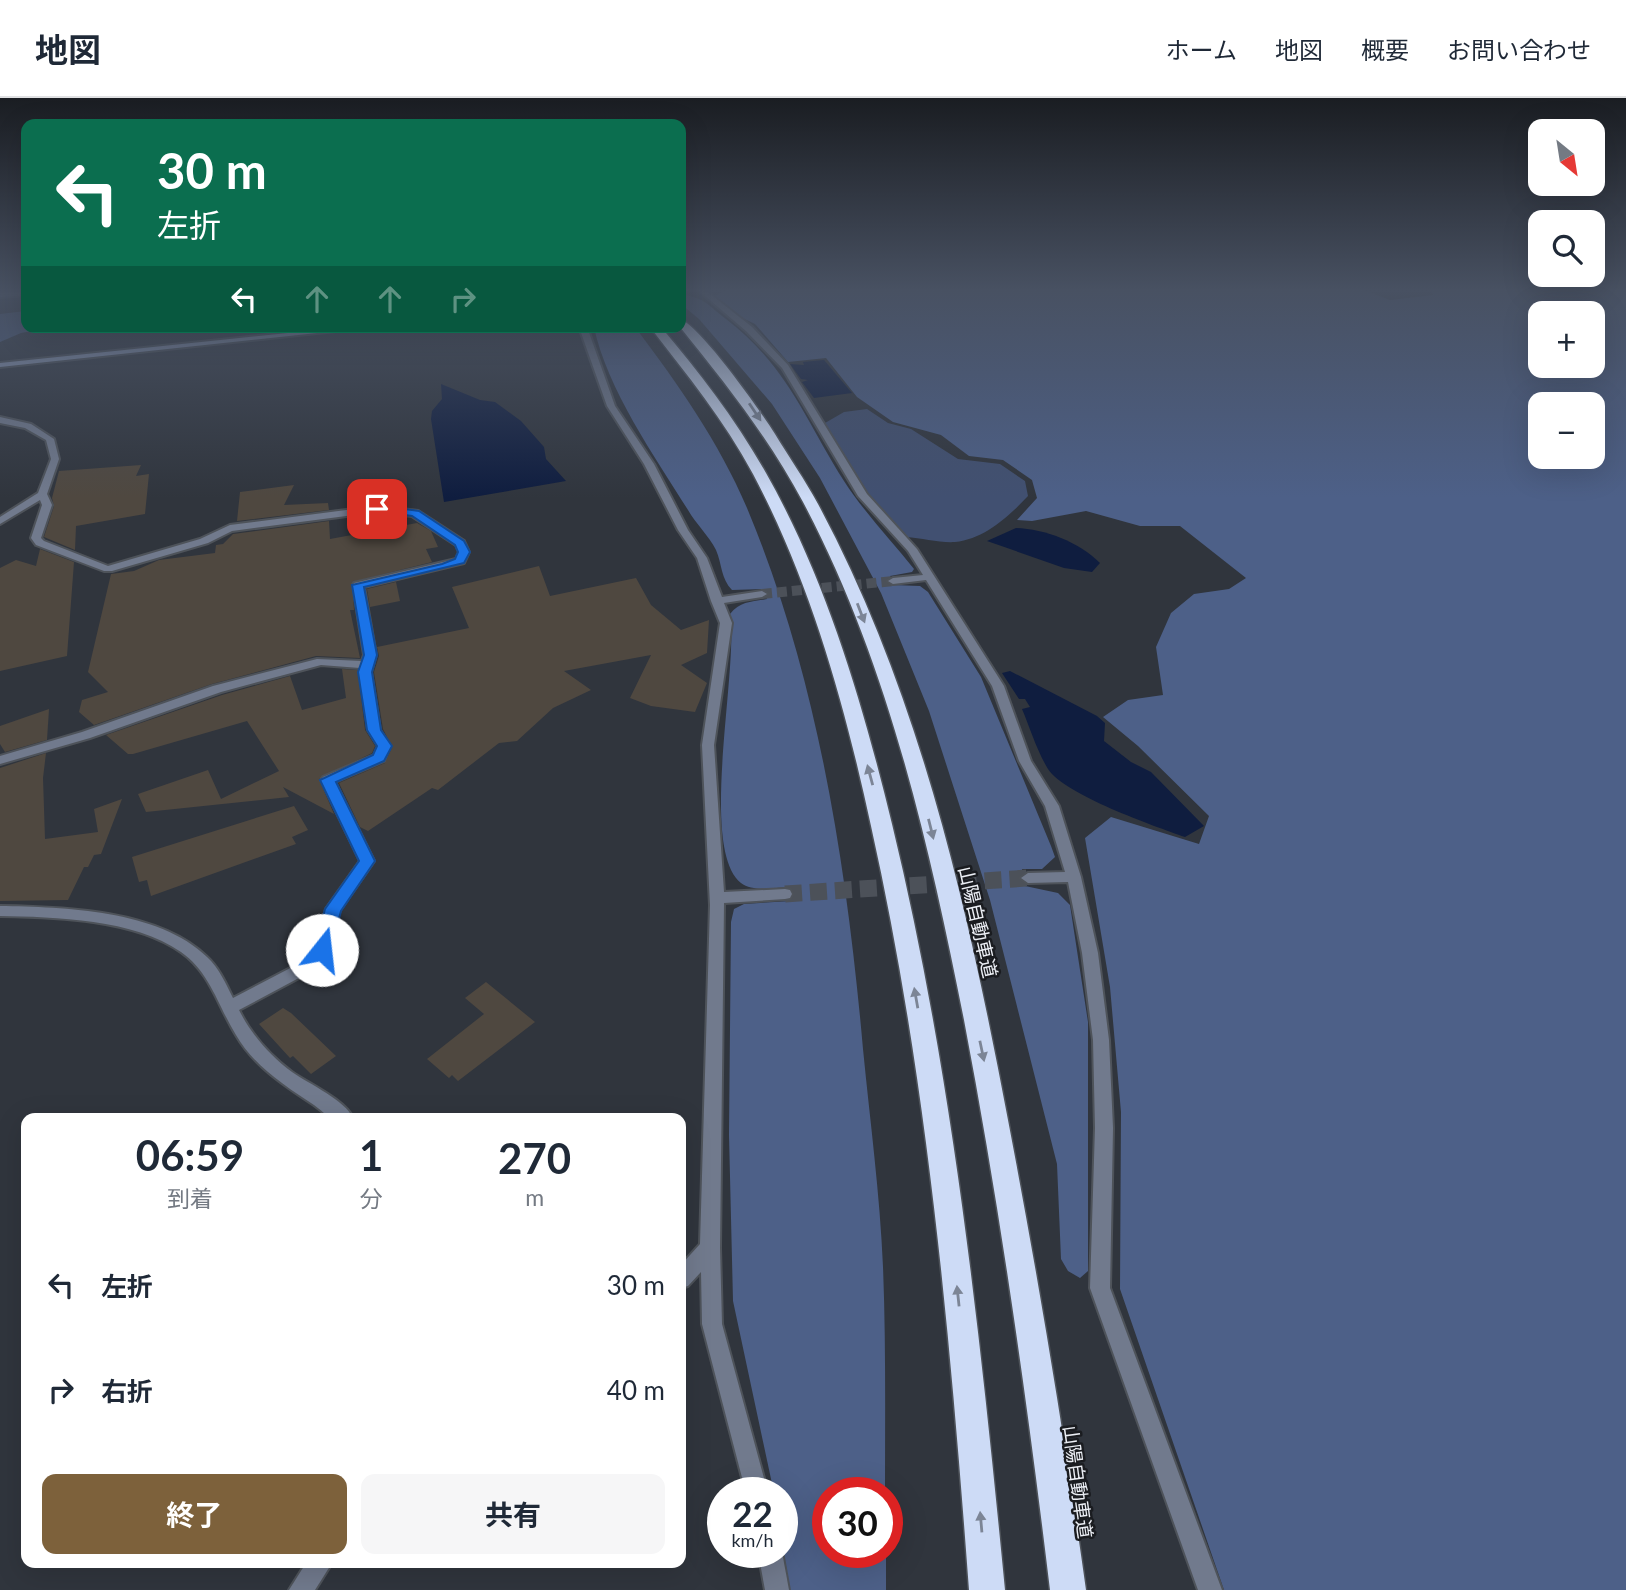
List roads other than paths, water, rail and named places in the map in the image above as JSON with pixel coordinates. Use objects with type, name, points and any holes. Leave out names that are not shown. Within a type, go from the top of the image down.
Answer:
[{"type":"highway","points":[[681,359],[743,443],[798,548],[822,612],[875,795],[905,930],[930,1076],[955,1269],[987,1590]]},
{"type":"highway","name":"山陽自動車道","points":[[714,359],[733,379],[801,484],[860,609],[917,778],[956,928],[988,1078],[1021,1267],[1068,1590]]},
{"type":"main road","points":[[0,365],[62,359]]},
{"type":"street","points":[[594,359],[611,406],[649,464],[683,530],[702,558],[726,623],[708,745],[717,898],[710,1248],[712,1324],[754,1477]]},
{"type":"street","points":[[777,359],[785,367],[863,496],[912,550],[998,686],[1025,761],[1052,806],[1074,877],[1090,953],[1101,1040],[1104,1128],[1100,1289],[1180,1500],[1210,1590]]},
{"type":"street","points":[[0,420],[28,426],[50,439],[55,447],[55,459],[42,494],[0,522]]},
{"type":"street","points":[[42,494],[47,505],[36,537],[40,543],[108,569],[204,541],[230,528],[377,509],[415,513],[460,543],[464,552],[460,561],[445,566],[358,585],[370,655],[365,672],[374,730],[384,746],[379,758],[328,780],[367,861],[333,909],[322,950],[304,968],[230,1007]]},
{"type":"street","points":[[893,580],[929,577]]},
{"type":"street","points":[[716,601],[762,594]]},
{"type":"street","points":[[0,760],[86,735],[217,689],[321,661],[368,665]]},
{"type":"street","points":[[1028,878],[1074,877]]},
{"type":"street","points":[[717,898],[785,894]]},
{"type":"street","points":[[0,911],[61,911],[146,930],[176,942],[202,961],[241,1030],[274,1067],[339,1113]]},
{"type":"street","points":[[686,1274],[710,1248]]},
{"type":"street","points":[[301,1590],[316,1568]]},
{"type":"street","points":[[773,1568],[777,1590]]},
{"type":"tunnel","points":[[762,594],[893,581]]},
{"type":"tunnel","points":[[785,894],[1028,878]]}]
